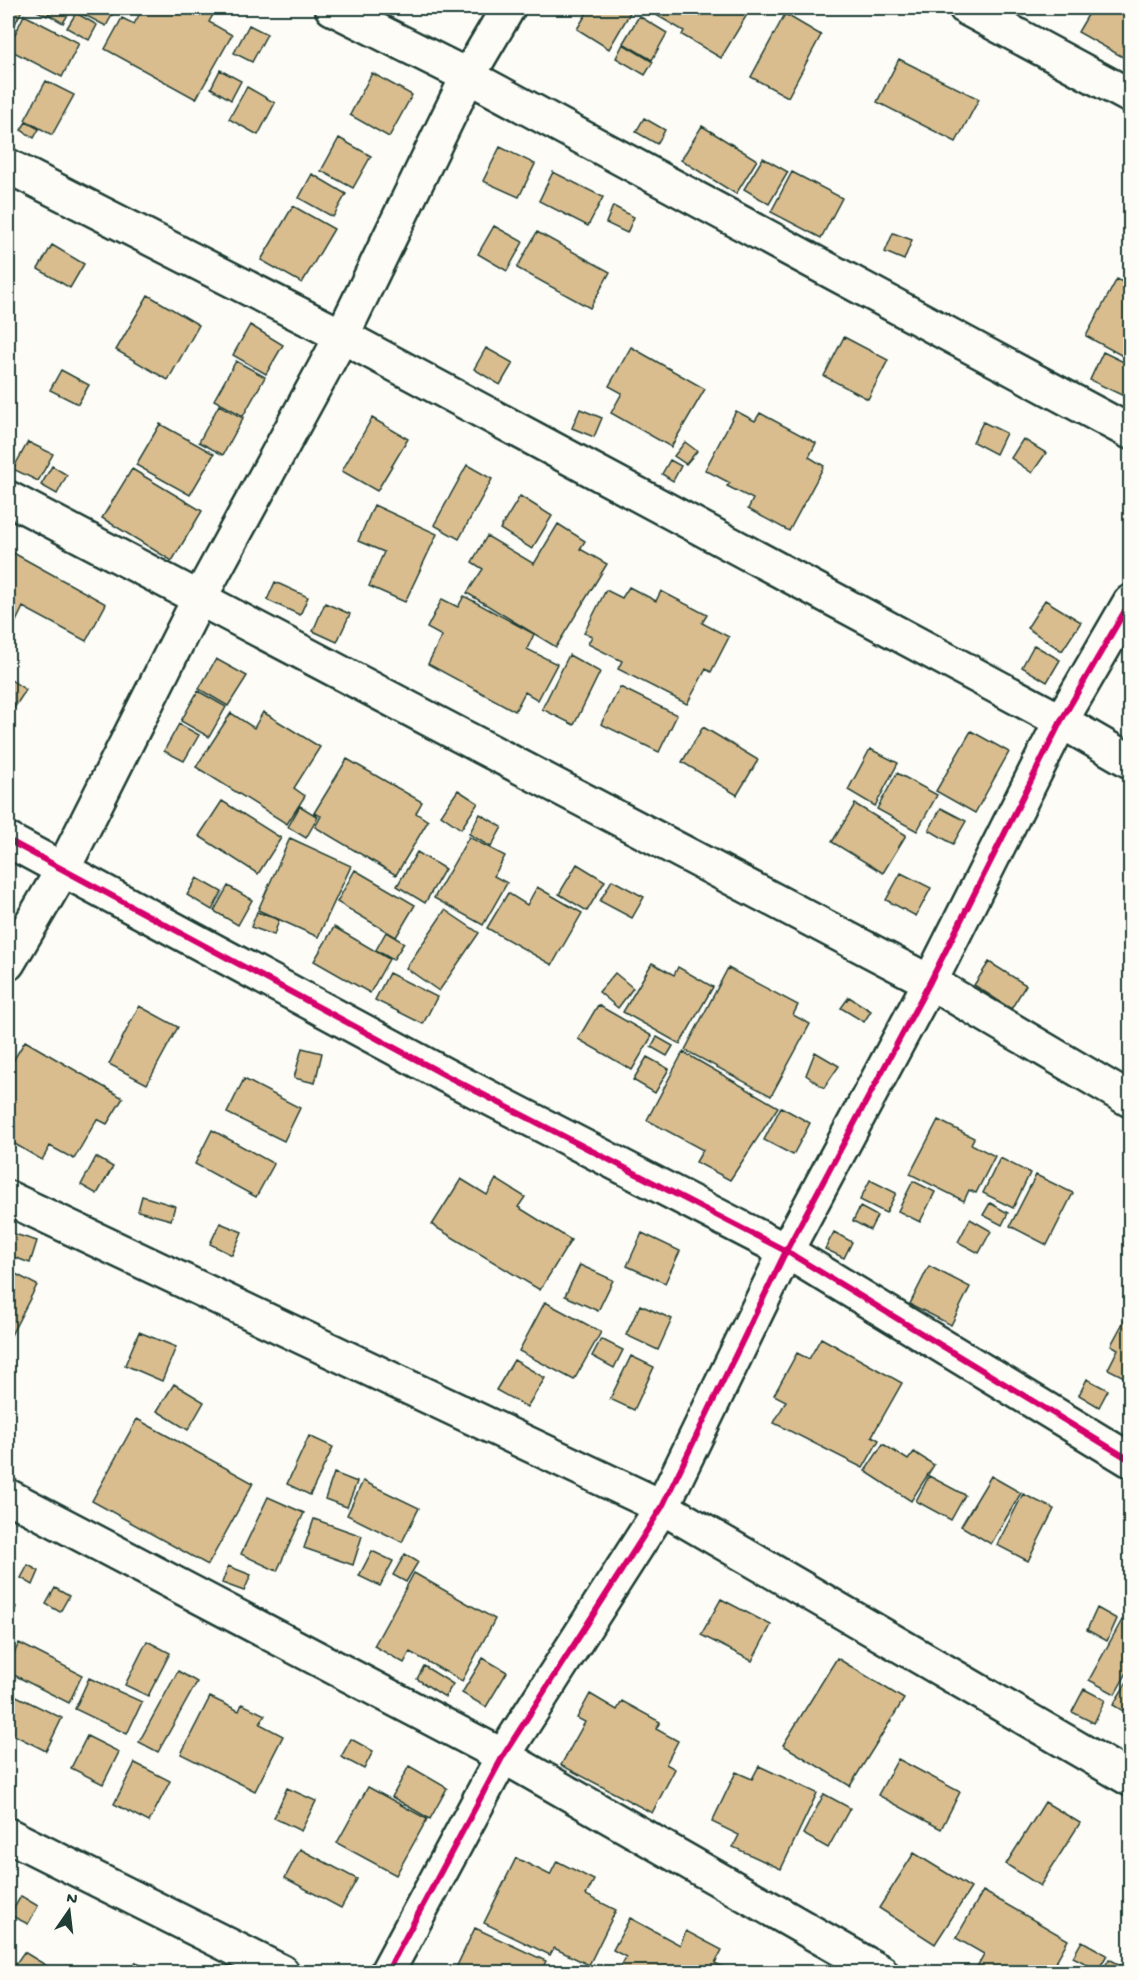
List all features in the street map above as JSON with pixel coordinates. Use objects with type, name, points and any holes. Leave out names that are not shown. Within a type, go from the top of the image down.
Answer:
[{"type":"street","points":[[333,8],[468,76],[1131,432]]},
{"type":"street","points":[[8,963],[62,871],[199,599],[342,336],[468,76],[508,8]]},
{"type":"street","points":[[966,8],[1131,96]]},
{"type":"street","points":[[8,166],[342,336],[1061,720],[1131,761]]},
{"type":"street","points":[[8,498],[930,982],[1131,1100]]},
{"type":"street","points":[[387,1972],[503,1756],[662,1507],[786,1251],[930,982],[1061,720],[1131,602]]},
{"type":"street","points":[[8,840],[445,1075],[786,1251],[1131,1460]]},
{"type":"street","points":[[8,1198],[662,1507],[1131,1779]]},
{"type":"street","points":[[8,1496],[503,1756],[881,1972]]},
{"type":"street","points":[[8,1835],[282,1972]]},
{"type":"building","points":[[8,8],[23,8],[8,38]]},
{"type":"building","points":[[31,8],[52,8],[47,16]]},
{"type":"building","points":[[53,8],[72,8],[63,23],[49,15]]},
{"type":"building","points":[[76,8],[116,8],[106,26],[75,10]]},
{"type":"building","points":[[143,8],[208,8],[215,11],[209,22],[232,35],[196,99],[105,49],[122,18],[134,24]]},
{"type":"building","points":[[590,8],[620,8],[630,13],[609,49],[577,29]]},
{"type":"building","points":[[644,8],[751,8],[721,58],[682,35],[684,31]]},
{"type":"building","points":[[1092,8],[1130,8],[1130,55],[1128,60],[1078,32]]},
{"type":"building","points":[[76,13],[97,25],[89,40],[67,28]]},
{"type":"building","points":[[785,14],[821,35],[788,97],[751,77]]},
{"type":"building","points":[[24,15],[79,43],[62,77],[8,49]]},
{"type":"building","points":[[639,16],[667,33],[652,60],[623,43]]},
{"type":"building","points":[[249,25],[267,34],[252,62],[234,53]]},
{"type":"building","points":[[623,44],[653,62],[645,75],[616,58]]},
{"type":"building","points":[[899,59],[979,99],[956,142],[877,102]]},
{"type":"building","points":[[220,70],[241,81],[231,100],[211,88]]},
{"type":"building","points":[[372,73],[412,95],[389,137],[350,115]]},
{"type":"building","points":[[46,81],[74,95],[52,135],[25,120]]},
{"type":"building","points":[[247,87],[275,103],[258,135],[229,119]]},
{"type":"building","points":[[644,118],[665,130],[657,144],[636,132]]},
{"type":"building","points":[[26,122],[39,129],[34,138],[21,130]]},
{"type":"building","points":[[702,126],[757,160],[736,194],[681,160]]},
{"type":"building","points":[[339,138],[371,156],[353,188],[321,171]]},
{"type":"building","points":[[500,147],[535,164],[519,197],[483,181]]},
{"type":"building","points":[[763,158],[788,172],[769,204],[744,189]]},
{"type":"building","points":[[553,172],[603,197],[588,226],[539,201]]},
{"type":"building","points":[[792,172],[842,198],[821,238],[771,212]]},
{"type":"building","points":[[312,174],[346,194],[333,217],[299,198]]},
{"type":"building","points":[[293,206],[334,229],[302,283],[261,260]]},
{"type":"building","points":[[613,206],[634,217],[627,233],[606,223]]},
{"type":"building","points":[[494,226],[523,242],[507,271],[478,254]]},
{"type":"building","points":[[537,232],[610,272],[590,308],[517,268]]},
{"type":"building","points":[[893,233],[912,240],[904,260],[885,252]]},
{"type":"building","points":[[52,245],[84,264],[70,288],[38,269]]},
{"type":"building","points":[[1117,279],[1130,286],[1130,360],[1086,336]]},
{"type":"building","points":[[148,295],[199,325],[168,380],[116,350]]},
{"type":"building","points":[[250,325],[283,345],[266,374],[233,355]]},
{"type":"building","points":[[844,337],[888,360],[868,399],[824,376]]},
{"type":"building","points":[[631,347],[705,389],[671,447],[611,413],[622,393],[609,386]]},
{"type":"building","points":[[486,348],[513,363],[500,385],[474,369]]},
{"type":"building","points":[[1103,352],[1130,365],[1130,399],[1090,380]]},
{"type":"building","points":[[236,361],[265,377],[243,416],[214,400]]},
{"type":"building","points":[[61,370],[89,385],[78,404],[50,390]]},
{"type":"building","points":[[219,405],[243,418],[223,455],[199,442]]},
{"type":"building","points":[[580,409],[602,418],[594,437],[572,428]]},
{"type":"building","points":[[736,411],[755,421],[760,413],[816,443],[809,457],[824,466],[789,531],[748,509],[753,499],[727,486],[730,483],[705,470]]},
{"type":"building","points":[[372,418],[408,439],[377,491],[342,471]]},
{"type":"building","points":[[983,422],[1006,433],[996,454],[973,442]]},
{"type":"building","points":[[160,424],[214,454],[190,495],[136,465]]},
{"type":"building","points":[[1023,439],[1046,453],[1032,473],[1011,458]]},
{"type":"building","points":[[28,442],[53,454],[38,481],[13,469]]},
{"type":"building","points":[[685,442],[697,451],[686,464],[674,456]]},
{"type":"building","points":[[670,460],[681,466],[673,481],[662,474]]},
{"type":"building","points":[[467,465],[492,479],[459,539],[434,525]]},
{"type":"building","points":[[52,466],[67,475],[57,494],[41,485]]},
{"type":"building","points":[[132,469],[202,511],[172,561],[102,518]]},
{"type":"building","points":[[520,496],[552,516],[532,549],[500,529]]},
{"type":"building","points":[[374,505],[437,534],[405,602],[369,586],[384,552],[358,541]]},
{"type":"building","points":[[558,524],[585,541],[580,549],[607,564],[556,647],[467,593],[483,569],[472,562],[487,536],[534,564]]},
{"type":"building","points":[[8,550],[106,604],[86,641],[23,607],[8,635]]},
{"type":"building","points":[[275,582],[308,597],[300,615],[267,600]]},
{"type":"building","points":[[629,587],[656,601],[661,591],[707,615],[702,623],[729,637],[711,672],[706,669],[687,704],[618,669],[622,661],[588,644],[592,636],[584,633],[606,590],[622,598]]},
{"type":"building","points":[[464,596],[534,634],[527,649],[557,664],[538,700],[525,692],[515,711],[428,664],[442,636],[427,628],[442,599],[458,607]]},
{"type":"building","points":[[1045,600],[1081,622],[1062,651],[1027,628]]},
{"type":"building","points":[[325,603],[350,614],[337,642],[313,631]]},
{"type":"building","points":[[1034,645],[1060,660],[1047,682],[1022,667]]},
{"type":"building","points":[[569,655],[600,672],[574,725],[542,709]]},
{"type":"building","points":[[216,659],[247,676],[228,706],[199,689]]},
{"type":"building","points":[[8,678],[26,690],[10,714],[8,712]]},
{"type":"building","points":[[620,687],[677,715],[659,752],[601,724]]},
{"type":"building","points":[[198,691],[226,707],[209,737],[181,721]]},
{"type":"building","points":[[263,712],[320,747],[294,788],[305,796],[287,824],[196,767],[231,713],[254,728]]},
{"type":"building","points":[[179,724],[199,735],[184,761],[164,751]]},
{"type":"building","points":[[703,727],[758,760],[737,795],[682,762]]},
{"type":"building","points":[[971,731],[1009,752],[975,813],[936,791]]},
{"type":"building","points":[[870,749],[898,763],[875,806],[848,790]]},
{"type":"building","points":[[347,759],[422,802],[416,813],[428,821],[396,875],[315,827],[321,816],[314,813]]},
{"type":"building","points":[[897,773],[937,795],[917,831],[877,809]]},
{"type":"building","points":[[458,790],[478,803],[461,829],[441,815]]},
{"type":"building","points":[[222,801],[281,838],[258,874],[199,836]]},
{"type":"building","points":[[855,804],[906,835],[883,873],[832,842]]},
{"type":"building","points":[[300,806],[318,817],[306,838],[288,827]]},
{"type":"building","points":[[941,808],[966,821],[953,844],[929,830]]},
{"type":"building","points":[[480,814],[502,827],[491,847],[469,834]]},
{"type":"building","points":[[469,837],[505,856],[494,876],[507,883],[483,925],[434,898]]},
{"type":"building","points":[[290,838],[351,866],[318,937],[258,910]]},
{"type":"building","points":[[417,852],[445,869],[425,903],[397,886]]},
{"type":"building","points":[[577,864],[605,881],[587,911],[559,894]]},
{"type":"building","points":[[355,870],[415,905],[396,937],[337,902]]},
{"type":"building","points":[[901,873],[931,888],[916,916],[886,900]]},
{"type":"building","points":[[197,878],[222,892],[212,910],[187,895]]},
{"type":"building","points":[[612,880],[644,897],[632,918],[600,901]]},
{"type":"building","points":[[228,886],[252,900],[238,925],[214,911]]},
{"type":"building","points":[[537,887],[582,913],[552,965],[487,928],[508,893],[527,905]]},
{"type":"building","points":[[445,910],[479,933],[439,991],[406,968]]},
{"type":"building","points":[[257,912],[279,920],[274,935],[251,927]]},
{"type":"building","points":[[334,927],[389,959],[370,993],[314,961]]},
{"type":"building","points":[[386,932],[404,943],[393,960],[376,950]]},
{"type":"building","points":[[989,962],[1026,985],[1011,1009],[974,985]]},
{"type":"building","points":[[652,963],[674,975],[678,967],[713,987],[680,1044],[623,1012]]},
{"type":"building","points":[[728,968],[798,1005],[793,1015],[810,1024],[771,1096],[685,1050]]},
{"type":"building","points":[[389,973],[437,997],[423,1024],[375,1000]]},
{"type":"building","points":[[615,973],[633,988],[618,1008],[599,992]]},
{"type":"building","points":[[849,997],[871,1011],[864,1022],[841,1008]]},
{"type":"building","points":[[598,1005],[652,1036],[632,1070],[578,1039]]},
{"type":"building","points":[[139,1006],[178,1027],[147,1084],[109,1064]]},
{"type":"building","points":[[657,1037],[673,1046],[667,1056],[651,1047]]},
{"type":"building","points":[[25,1041],[123,1098],[107,1124],[97,1119],[74,1159],[50,1146],[42,1160],[8,1140],[8,1064],[10,1066]]},
{"type":"building","points":[[302,1048],[322,1053],[315,1083],[294,1078]]},
{"type":"building","points":[[683,1052],[778,1107],[730,1180],[696,1162],[703,1150],[647,1120]]},
{"type":"building","points":[[815,1052],[839,1066],[824,1088],[806,1075]]},
{"type":"building","points":[[647,1057],[669,1069],[655,1093],[633,1080]]},
{"type":"building","points":[[244,1079],[300,1108],[284,1141],[227,1113]]},
{"type":"building","points":[[781,1107],[810,1123],[793,1155],[764,1140]]},
{"type":"building","points":[[938,1120],[974,1138],[971,1144],[995,1156],[976,1193],[969,1190],[964,1201],[910,1174]]},
{"type":"building","points":[[212,1130],[274,1164],[256,1197],[195,1164]]},
{"type":"building","points":[[96,1157],[113,1167],[97,1194],[81,1185]]},
{"type":"building","points":[[1000,1158],[1030,1173],[1013,1208],[983,1193]]},
{"type":"building","points":[[1036,1175],[1073,1193],[1047,1245],[1010,1226]]},
{"type":"building","points":[[461,1179],[487,1195],[496,1179],[525,1197],[518,1207],[571,1240],[540,1290],[432,1225]]},
{"type":"building","points":[[870,1180],[896,1193],[886,1213],[860,1200]]},
{"type":"building","points":[[913,1181],[935,1192],[920,1222],[898,1211]]},
{"type":"building","points":[[142,1196],[175,1206],[171,1220],[138,1211]]},
{"type":"building","points":[[990,1203],[1008,1213],[1002,1225],[983,1215]]},
{"type":"building","points":[[860,1207],[877,1216],[870,1230],[853,1221]]},
{"type":"building","points":[[970,1219],[991,1231],[979,1253],[958,1242]]},
{"type":"building","points":[[220,1223],[242,1232],[232,1255],[210,1244]]},
{"type":"building","points":[[8,1232],[37,1241],[30,1263],[8,1255]]},
{"type":"building","points":[[834,1232],[852,1242],[844,1258],[825,1249]]},
{"type":"building","points":[[642,1233],[680,1251],[665,1283],[627,1266]]},
{"type":"building","points":[[580,1265],[613,1280],[598,1311],[565,1296]]},
{"type":"building","points":[[929,1266],[970,1287],[951,1325],[910,1304]]},
{"type":"building","points":[[8,1270],[37,1285],[9,1339],[8,1338]]},
{"type":"building","points":[[545,1302],[601,1332],[574,1380],[519,1351]]},
{"type":"building","points":[[640,1305],[672,1319],[658,1350],[626,1335]]},
{"type":"building","points":[[1130,1310],[1130,1380],[1108,1369],[1118,1349],[1111,1345]]},
{"type":"building","points":[[139,1332],[176,1347],[162,1381],[125,1365]]},
{"type":"building","points":[[821,1338],[902,1383],[872,1436],[879,1440],[863,1468],[774,1423],[786,1401],[774,1395],[797,1353],[809,1359]]},
{"type":"building","points":[[601,1339],[623,1350],[614,1368],[592,1356]]},
{"type":"building","points":[[631,1356],[654,1367],[634,1410],[610,1399]]},
{"type":"building","points":[[514,1360],[545,1378],[527,1407],[496,1390]]},
{"type":"building","points":[[1087,1379],[1108,1390],[1099,1407],[1079,1395]]},
{"type":"building","points":[[174,1384],[204,1402],[188,1430],[157,1411]]},
{"type":"building","points":[[137,1419],[253,1483],[208,1565],[92,1501]]},
{"type":"building","points":[[309,1436],[333,1447],[310,1495],[287,1484]]},
{"type":"building","points":[[883,1444],[908,1460],[914,1452],[934,1465],[911,1501],[865,1471]]},
{"type":"building","points":[[334,1473],[357,1482],[347,1507],[325,1499]]},
{"type":"building","points":[[929,1476],[965,1495],[951,1520],[916,1501]]},
{"type":"building","points":[[991,1476],[1021,1493],[991,1544],[961,1526]]},
{"type":"building","points":[[363,1481],[419,1508],[402,1542],[347,1515]]},
{"type":"building","points":[[1023,1494],[1054,1509],[1028,1561],[997,1545]]},
{"type":"building","points":[[268,1497],[304,1513],[277,1571],[241,1554]]},
{"type":"building","points":[[314,1519],[362,1536],[353,1565],[304,1548]]},
{"type":"building","points":[[372,1551],[393,1561],[380,1586],[359,1576]]},
{"type":"building","points":[[405,1554],[418,1562],[406,1582],[393,1575]]},
{"type":"building","points":[[28,1565],[39,1571],[33,1585],[21,1578]]},
{"type":"building","points":[[228,1566],[251,1575],[244,1591],[222,1583]]},
{"type":"building","points":[[414,1573],[495,1619],[462,1681],[410,1652],[404,1663],[374,1646]]},
{"type":"building","points":[[55,1588],[69,1596],[60,1612],[46,1604]]},
{"type":"building","points":[[721,1599],[771,1625],[752,1661],[701,1635]]},
{"type":"building","points":[[8,1602],[16,1607],[9,1622],[8,1621]]},
{"type":"building","points":[[1097,1608],[1117,1619],[1107,1641],[1087,1630]]},
{"type":"building","points":[[1122,1620],[1130,1625],[1130,1667],[1115,1694],[1089,1680]]},
{"type":"building","points":[[147,1641],[170,1653],[148,1696],[125,1685]]},
{"type":"building","points":[[19,1643],[82,1675],[69,1703],[8,1672],[8,1666]]},
{"type":"building","points":[[483,1658],[507,1672],[486,1707],[462,1693]]},
{"type":"building","points":[[837,1658],[904,1699],[850,1786],[783,1745]]},
{"type":"building","points":[[424,1666],[453,1684],[445,1697],[417,1679]]},
{"type":"building","points":[[178,1671],[197,1682],[158,1752],[139,1742]]},
{"type":"building","points":[[1130,1677],[1130,1715],[1113,1705]]},
{"type":"building","points":[[89,1678],[142,1702],[127,1734],[75,1709]]},
{"type":"building","points":[[1084,1689],[1105,1700],[1094,1723],[1072,1712]]},
{"type":"building","points":[[8,1692],[62,1718],[46,1751],[8,1732]]},
{"type":"building","points":[[590,1694],[617,1710],[622,1701],[660,1722],[656,1729],[678,1741],[666,1764],[675,1769],[652,1813],[561,1765],[585,1722],[577,1718]]},
{"type":"building","points":[[210,1697],[239,1711],[242,1704],[265,1715],[260,1724],[283,1736],[255,1791],[181,1754]]},
{"type":"building","points":[[87,1736],[119,1752],[103,1784],[71,1768]]},
{"type":"building","points":[[351,1739],[373,1751],[364,1769],[341,1757]]},
{"type":"building","points":[[898,1759],[960,1792],[941,1829],[878,1795]]},
{"type":"building","points":[[135,1763],[170,1781],[149,1822],[114,1804]]},
{"type":"building","points":[[409,1766],[447,1788],[430,1819],[392,1797]]},
{"type":"building","points":[[759,1766],[817,1793],[781,1869],[733,1847],[739,1835],[712,1822],[736,1772],[752,1779]]},
{"type":"building","points":[[368,1787],[427,1819],[396,1875],[337,1843]]},
{"type":"building","points":[[287,1788],[316,1801],[301,1831],[274,1818]]},
{"type":"building","points":[[824,1794],[850,1808],[828,1848],[803,1834]]},
{"type":"building","points":[[1045,1802],[1080,1823],[1040,1886],[1006,1864]]},
{"type":"building","points":[[300,1849],[357,1879],[341,1908],[285,1878]]},
{"type":"building","points":[[914,1853],[971,1888],[935,1944],[879,1908]]},
{"type":"building","points":[[516,1858],[550,1875],[557,1861],[594,1880],[586,1895],[616,1910],[589,1965],[554,1948],[550,1955],[484,1923]]},
{"type":"building","points":[[983,1891],[1068,1940],[1050,1972],[974,1972],[984,1954],[956,1938]]},
{"type":"building","points":[[21,1896],[38,1906],[28,1924],[10,1915]]},
{"type":"building","points":[[630,1918],[680,1945],[686,1931],[722,1950],[715,1963],[733,1972],[618,1972],[626,1957],[613,1950]]},
{"type":"building","points":[[475,1928],[546,1961],[541,1971],[544,1972],[454,1972]]},
{"type":"building","points":[[1082,1941],[1107,1955],[1098,1970],[1073,1957]]},
{"type":"building","points":[[24,1952],[57,1972],[10,1972]]},
{"type":"building","points":[[1109,1959],[1130,1970],[1130,1972],[1102,1972]]},
{"type":"building","points":[[136,1962],[152,1972],[129,1972]]},
{"type":"building","points":[[1055,1964],[1072,1972],[1051,1972]]},
{"type":"cycle path","points":[[387,1972],[503,1756],[662,1507],[786,1251],[930,982],[1061,721],[1130,602]]},
{"type":"cycle path","points":[[8,840],[445,1075],[786,1251],[1130,1460]]}]
